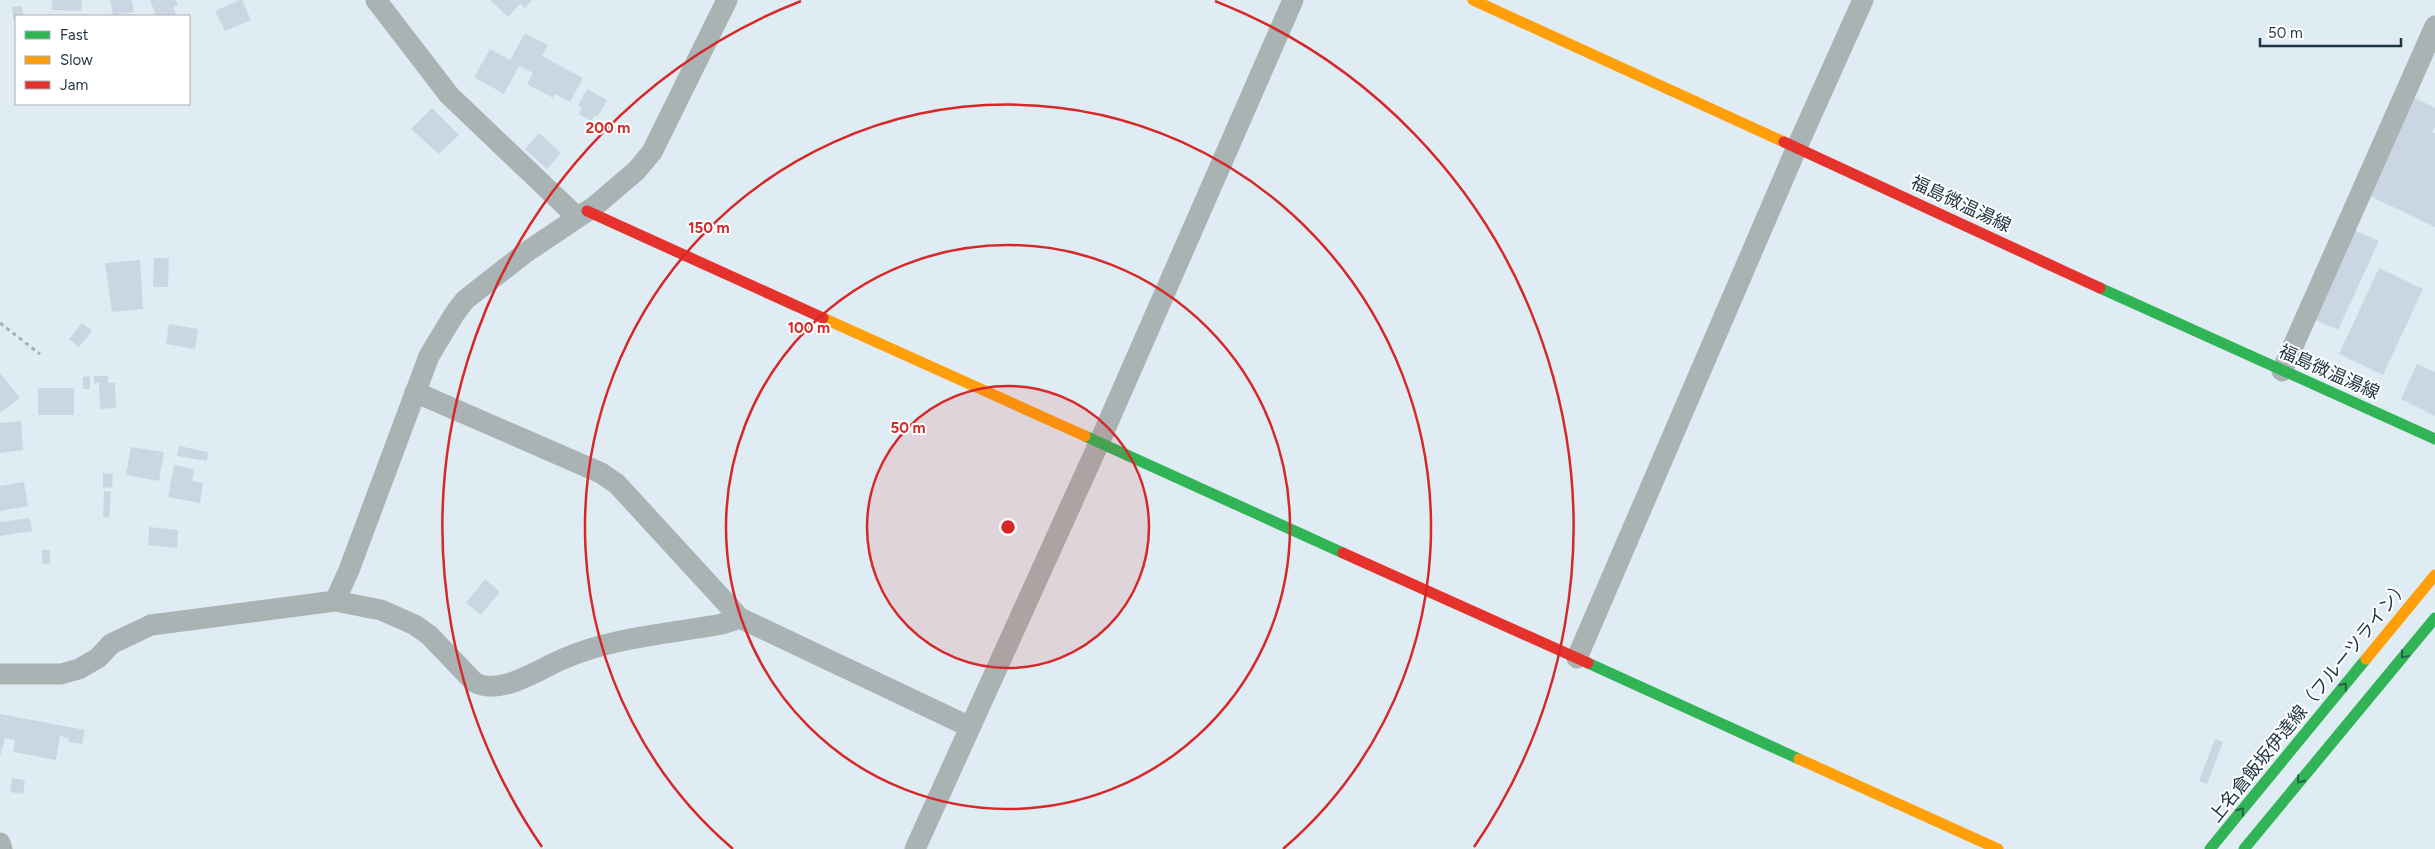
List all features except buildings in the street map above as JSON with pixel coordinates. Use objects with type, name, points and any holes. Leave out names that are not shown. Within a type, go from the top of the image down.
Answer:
[{"type":"main road","name":"福島微温湯線","points":[[1473,0],[2282,371],[2435,438]]},
{"type":"main road","points":[[582,214],[1099,443],[1998,849]]},
{"type":"main road","name":"上名倉飯坂伊達線（フルーツライン）","points":[[2210,849],[2435,574]]},
{"type":"main road","points":[[2244,849],[2435,618]]},
{"type":"street","points":[[376,0],[449,95],[582,214]]},
{"type":"street","points":[[335,601],[349,570],[415,392],[436,342],[465,300],[525,253],[582,214],[636,172],[652,152],[727,0]]},
{"type":"street","points":[[915,849],[1099,443],[1293,0]]},
{"type":"street","points":[[1577,658],[1797,147],[1864,0]]},
{"type":"street","points":[[2282,371],[2435,26]]},
{"type":"street","points":[[415,392],[576,460],[611,479],[740,618],[970,726]]},
{"type":"street","points":[[0,674],[61,674],[79,669],[98,658],[111,644],[151,625],[335,601],[381,610],[416,625],[429,635],[474,682],[494,687],[516,680],[589,648],[722,624],[740,618]]},
{"type":"street","points":[[0,844],[2,849]]},
{"type":"path","points":[[0,323],[40,354]]},
{"type":"traffic: fast","points":[[2100,288],[2435,439]]},
{"type":"traffic: fast","points":[[1085,436],[1343,553]]},
{"type":"traffic: fast","points":[[2244,849],[2435,618]]},
{"type":"traffic: fast","points":[[2210,849],[2366,659]]},
{"type":"traffic: fast","points":[[1588,663],[1799,759]]},
{"type":"traffic: slow","points":[[1473,0],[1784,142]]},
{"type":"traffic: slow","points":[[823,318],[1085,436]]},
{"type":"traffic: slow","points":[[2366,659],[2435,575]]},
{"type":"traffic: slow","points":[[1799,759],[1998,849]]},
{"type":"traffic: jam","points":[[1784,142],[2100,288]]},
{"type":"traffic: jam","points":[[587,211],[823,318]]},
{"type":"traffic: jam","points":[[1343,553],[1588,663]]}]
